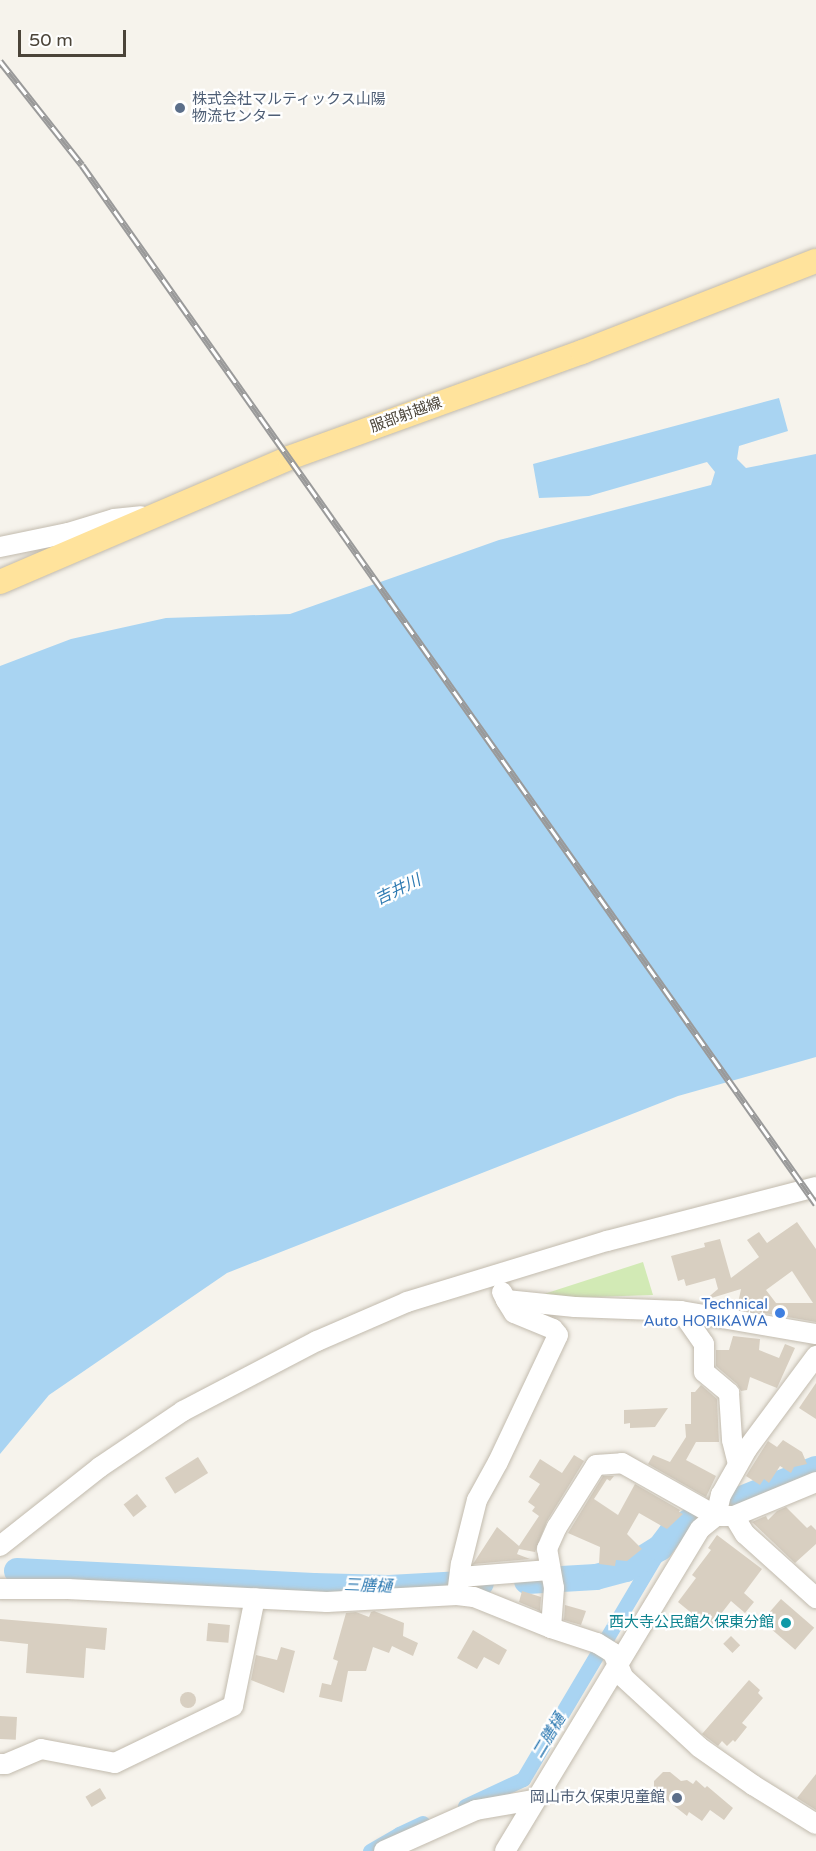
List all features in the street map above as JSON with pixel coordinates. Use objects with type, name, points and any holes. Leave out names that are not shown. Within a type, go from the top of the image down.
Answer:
[{"type":"main road","name":"服部射越線","points":[[0,582],[289,458],[582,352],[816,261]]},
{"type":"street","points":[[0,547],[68,533],[114,519],[165,513]]},
{"type":"street","points":[[0,1546],[100,1467],[183,1411],[327,1336],[407,1302],[607,1241],[816,1187]]},
{"type":"street","points":[[459,1586],[461,1564],[477,1500],[498,1462],[558,1335],[553,1329],[514,1313],[494,1276]]},
{"type":"street","points":[[506,1300],[574,1307],[681,1311],[816,1334]]},
{"type":"street","points":[[681,1311],[704,1344],[704,1372],[729,1393],[732,1440],[738,1464]]},
{"type":"street","points":[[725,1516],[721,1495],[738,1464],[816,1356]]},
{"type":"street","points":[[550,1628],[552,1579],[547,1549],[557,1527],[596,1465],[622,1463],[725,1516],[816,1598]]},
{"type":"street","points":[[512,1848],[609,1652],[700,1529],[725,1516],[816,1482]]},
{"type":"street","points":[[0,1589],[68,1589],[327,1602],[459,1586],[552,1579]]},
{"type":"street","points":[[459,1586],[474,1597],[609,1652],[623,1677],[699,1747],[753,1785],[816,1824]]},
{"type":"street","points":[[0,1764],[6,1764],[41,1749],[115,1763],[233,1706],[255,1598]]},
{"type":"street","points":[[384,1851],[476,1810],[534,1800]]},
{"type":"green space","points":[[643,1262],[653,1295],[564,1298],[544,1294]]},
{"type":"water","name":"吉井川","points":[[779,398],[788,431],[739,446],[737,459],[746,468],[816,454],[816,1057],[678,1096],[227,1273],[49,1395],[0,1454],[0,666],[71,639],[166,618],[290,614],[499,540],[711,485],[715,472],[707,462],[589,496],[539,498],[533,464]]},
{"type":"building","points":[[797,1222],[816,1249],[816,1322],[737,1308],[741,1289],[705,1300],[718,1289],[715,1278],[686,1286],[684,1279],[678,1281],[671,1256],[705,1247],[704,1243],[720,1239],[731,1278],[759,1257],[747,1240],[759,1232],[767,1243]],"holes":[[[792,1271],[813,1303],[776,1303],[766,1290]]]},
{"type":"building","points":[[733,1336],[760,1339],[759,1350],[779,1358],[785,1344],[795,1348],[777,1388],[750,1377],[747,1390],[741,1391],[737,1384],[716,1366],[716,1350],[729,1350]]},
{"type":"building","points":[[816,1383],[816,1419],[799,1408]]},
{"type":"building","points":[[701,1385],[717,1399],[719,1442],[696,1442],[686,1460],[716,1476],[706,1497],[648,1464],[653,1455],[670,1462],[686,1437],[685,1424],[691,1424],[691,1392],[695,1392]]},
{"type":"building","points":[[668,1408],[655,1427],[630,1428],[630,1423],[624,1424],[624,1410]]},
{"type":"building","points":[[783,1440],[802,1452],[807,1464],[794,1467],[791,1473],[780,1466],[769,1483],[764,1479],[760,1485],[746,1476],[768,1441],[777,1447]]},
{"type":"building","points":[[574,1455],[584,1461],[547,1521],[535,1552],[519,1549],[517,1554],[530,1559],[473,1564],[497,1527],[519,1546],[539,1516],[532,1511],[535,1507],[528,1502],[540,1484],[529,1477],[540,1459],[562,1473]]},
{"type":"building","points":[[198,1457],[208,1473],[175,1494],[165,1478]]},
{"type":"building","points":[[603,1476],[614,1476],[610,1481],[607,1479],[594,1499],[618,1515],[635,1484],[680,1510],[679,1512],[683,1514],[667,1529],[639,1513],[627,1534],[642,1549],[627,1561],[616,1560],[615,1566],[599,1564],[600,1547],[568,1533]]},
{"type":"building","points":[[137,1494],[147,1507],[133,1517],[124,1504]]},
{"type":"building","points":[[786,1507],[807,1528],[811,1525],[816,1530],[816,1544],[795,1563],[752,1522],[766,1516],[768,1520],[777,1511]]},
{"type":"building","points":[[717,1535],[762,1569],[744,1593],[754,1602],[745,1613],[731,1601],[710,1628],[678,1602],[696,1578],[692,1575],[711,1550],[708,1548]]},
{"type":"building","points":[[522,1591],[541,1597],[540,1611],[519,1602]]},
{"type":"building","name":"西大寺公民館久保東分館","points":[[781,1599],[814,1628],[795,1650],[762,1621]]},
{"type":"building","points":[[565,1605],[586,1611],[581,1625],[564,1620]]},
{"type":"building","points":[[374,1611],[404,1623],[403,1636],[418,1643],[413,1656],[392,1646],[389,1653],[373,1647],[366,1671],[348,1671],[342,1702],[319,1697],[322,1683],[331,1685],[338,1661],[333,1659],[346,1613],[356,1612],[369,1617]]},
{"type":"building","points":[[0,1619],[107,1628],[105,1650],[86,1648],[84,1678],[26,1673],[28,1644],[0,1641]]},
{"type":"building","points":[[208,1623],[230,1625],[228,1643],[206,1641]]},
{"type":"building","points":[[473,1630],[507,1650],[499,1665],[484,1657],[477,1669],[457,1658]]},
{"type":"building","points":[[731,1636],[740,1645],[732,1653],[723,1644]]},
{"type":"building","points":[[281,1647],[295,1651],[284,1693],[251,1680],[256,1655],[277,1660]]},
{"type":"building","points":[[749,1680],[760,1690],[758,1693],[763,1698],[742,1723],[747,1727],[735,1742],[733,1740],[727,1746],[722,1741],[718,1746],[702,1734]]},
{"type":"building","points":[[188,1692],[194,1694],[196,1700],[194,1706],[188,1708],[182,1706],[180,1700],[182,1694]]},
{"type":"building","points":[[0,1716],[17,1717],[16,1740],[0,1739]]},
{"type":"building","points":[[663,1772],[670,1772],[681,1781],[687,1780],[693,1784],[696,1780],[705,1788],[707,1786],[733,1808],[724,1820],[710,1810],[702,1821],[689,1812],[687,1816],[654,1790],[654,1781]]},
{"type":"building","points":[[816,1774],[816,1810],[797,1798]]},
{"type":"building","points":[[100,1788],[106,1798],[92,1807],[85,1797]]},
{"type":"waterway","name":"三膳樋","points":[[741,1499],[816,1469]]},
{"type":"waterway","name":"三膳樋","points":[[527,1581],[596,1577],[626,1569],[660,1548],[672,1532],[700,1515]]},
{"type":"waterway","name":"二膳樋","points":[[465,1806],[523,1779],[660,1548]]},
{"type":"waterway","name":"三膳樋","points":[[17,1571],[389,1588],[481,1583]]},
{"type":"waterway","name":"二膳樋","points":[[370,1851],[423,1823]]},
{"type":"railway","points":[[0,61],[82,165],[816,1204]]},
{"type":"place","name":"株式会社マルティックス山陽 物流センター","points":[[180,108]]},
{"type":"place","name":"Technical Auto HORIKAWA","points":[[780,1313]]},
{"type":"place","name":"西大寺公民館久保東分館","points":[[786,1623]]},
{"type":"place","name":"岡山市久保東児童館","points":[[677,1798]]}]
